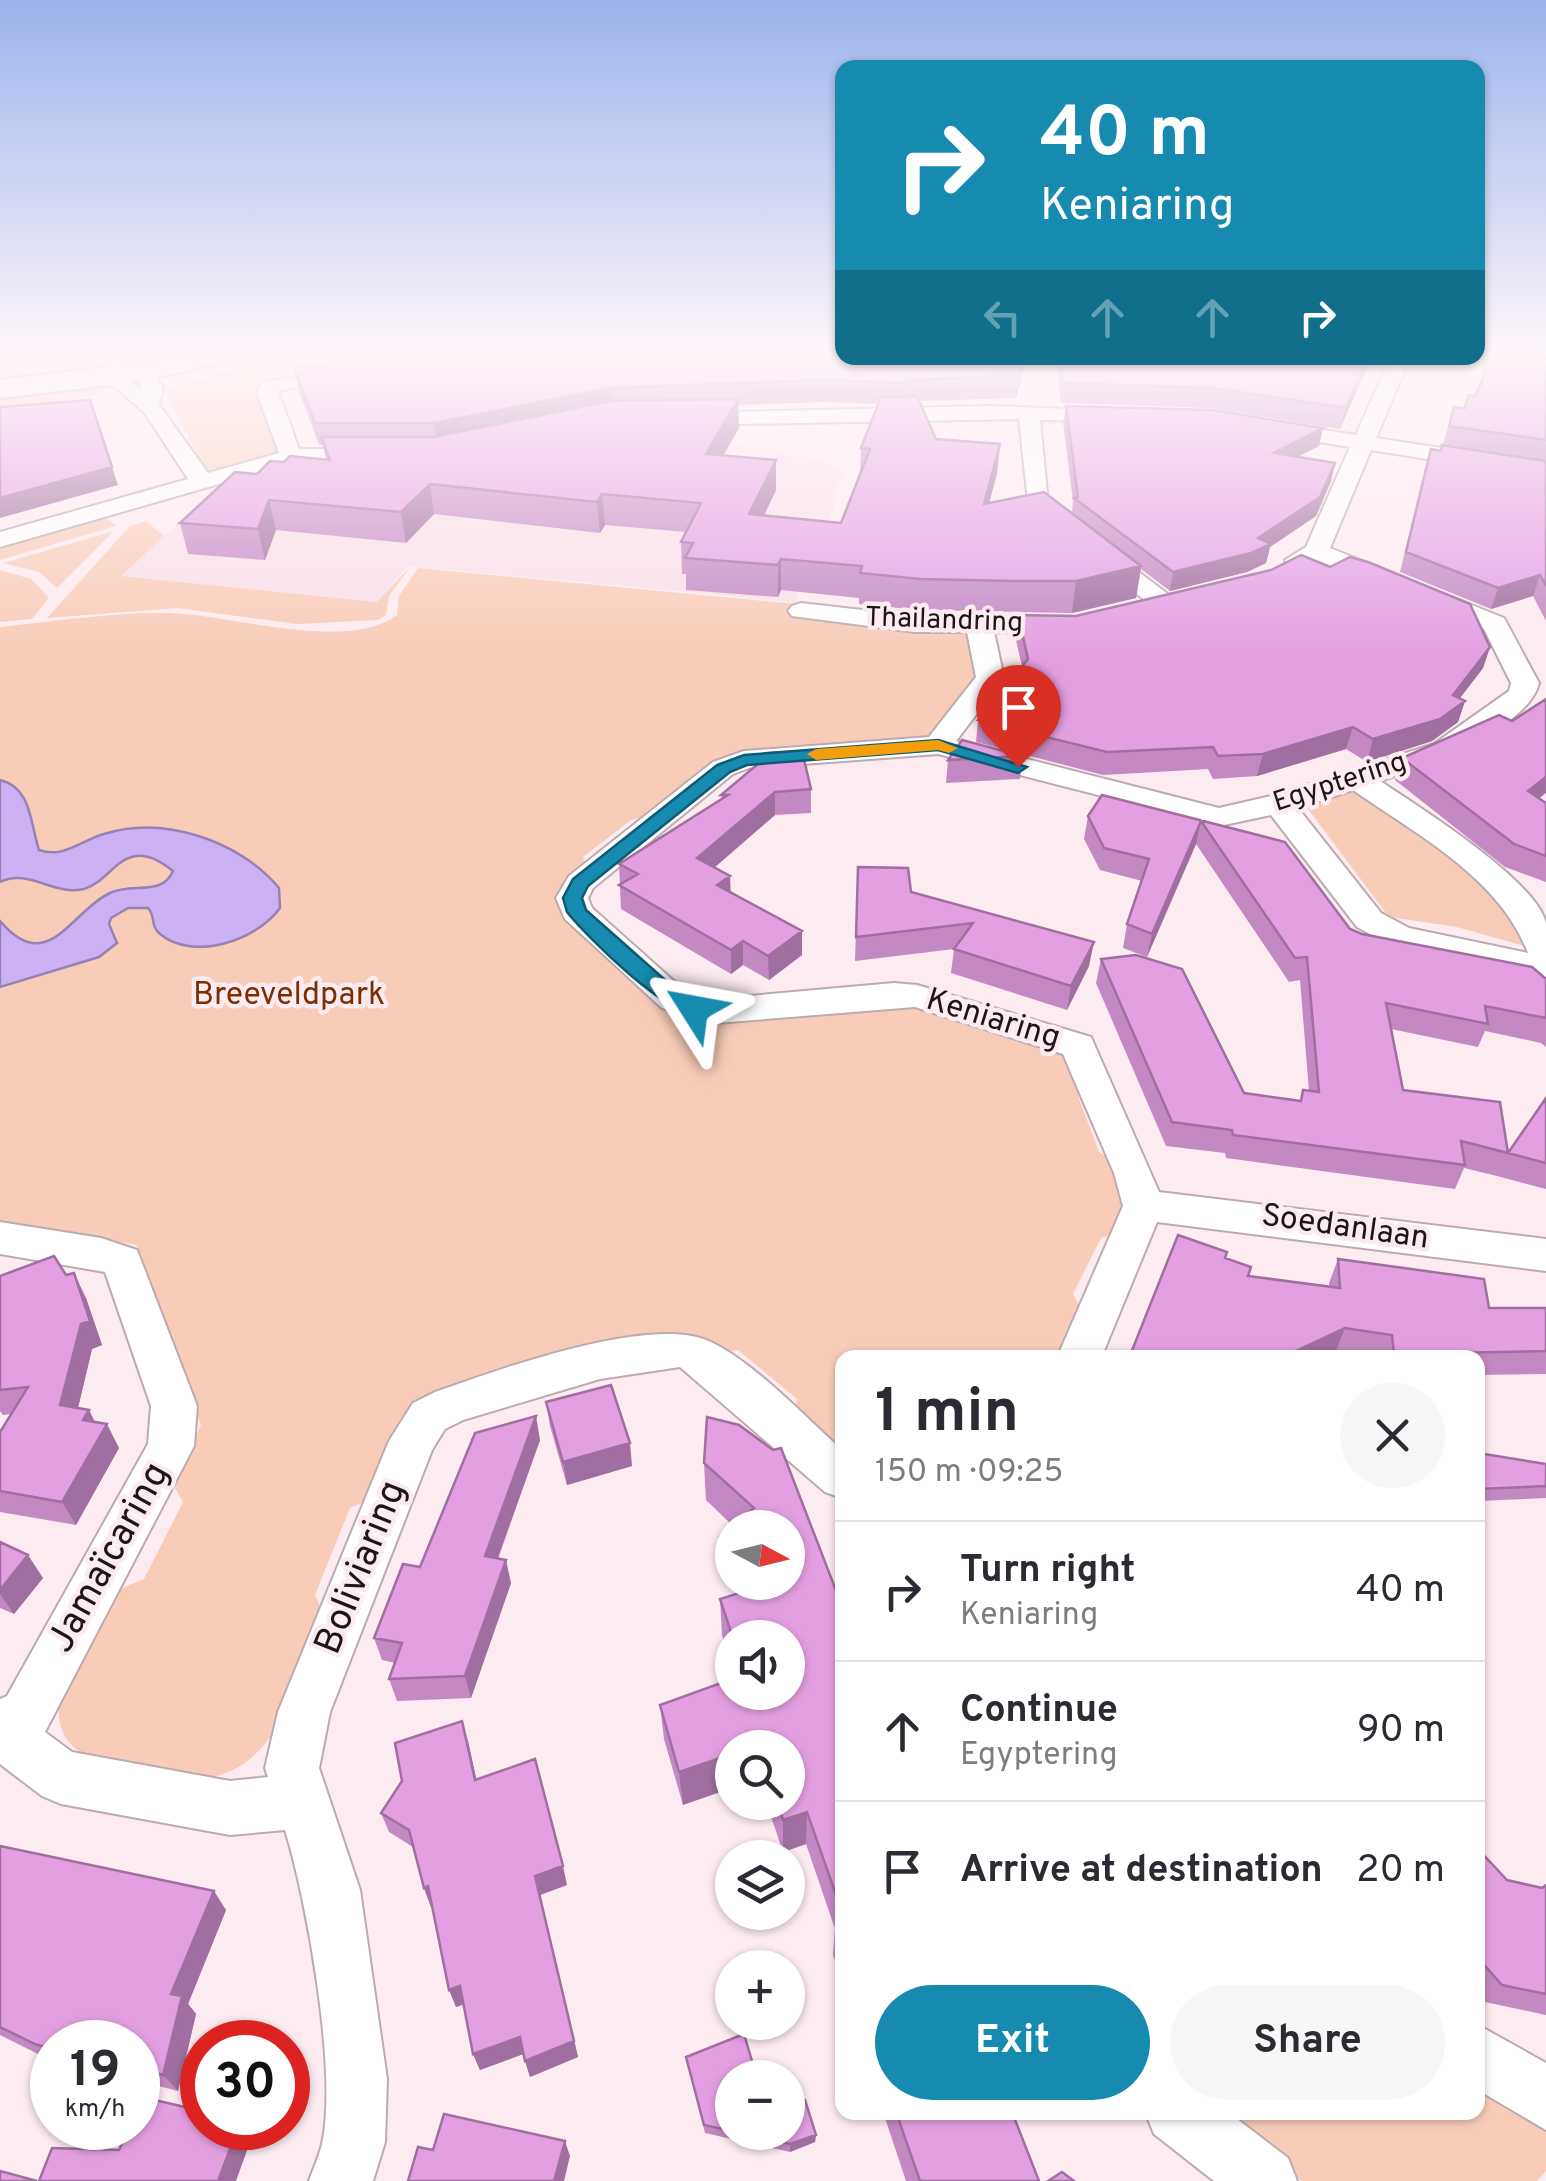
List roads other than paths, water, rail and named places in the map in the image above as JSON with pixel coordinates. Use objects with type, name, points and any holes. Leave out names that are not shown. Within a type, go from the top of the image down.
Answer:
[{"type":"street","points":[[178,453],[203,481]]},
{"type":"street","points":[[1032,453],[1037,506],[1164,603]]},
{"type":"street","points":[[1270,575],[1316,551],[1359,453]]},
{"type":"street","points":[[1432,453],[1546,471]]},
{"type":"street","points":[[0,540],[291,456],[404,456]]},
{"type":"street","name":"Egyptering","points":[[938,745],[1200,814],[1237,814],[1444,750],[1522,694],[1525,682],[1496,624],[1482,615],[1316,551]]},
{"type":"street","points":[[1132,610],[1195,596]]},
{"type":"street","name":"Thailandring","points":[[801,611],[915,624],[1087,621]]},
{"type":"street","points":[[938,745],[990,678],[978,624]]},
{"type":"street","name":"Keniaring","points":[[938,745],[744,760],[724,768],[580,883],[572,898],[577,912],[674,1000],[694,1009],[716,1011],[894,994],[917,996],[1064,1039],[1086,1055],[1134,1173],[1143,1206]]},
{"type":"street","points":[[1356,778],[1490,873],[1543,941],[1546,956]]},
{"type":"street","points":[[1278,804],[1369,920],[1399,936],[1546,968]]},
{"type":"street","points":[[1081,1350],[1143,1206]]},
{"type":"street","name":"Soedanlaan","points":[[1143,1206],[1218,1212],[1546,1255]]},
{"type":"street","name":"Jamaïcaring","points":[[0,1238],[122,1261],[174,1406],[171,1446],[26,1714],[0,1729]]},
{"type":"street","name":"Boliviaring","points":[[341,2181],[354,2142],[356,2079],[332,1890],[299,1801],[292,1768],[304,1712],[412,1441],[429,1416],[451,1405],[625,1357],[658,1349],[686,1350],[710,1362],[835,1472]]},
{"type":"street","points":[[0,1729],[61,1778],[230,1808],[299,1801]]},
{"type":"street","points":[[1485,2060],[1546,2099]]},
{"type":"street","points":[[1186,2120],[1266,2181]]},
{"type":"park label","name":"Breeveldpark","points":[[289,996]]}]
